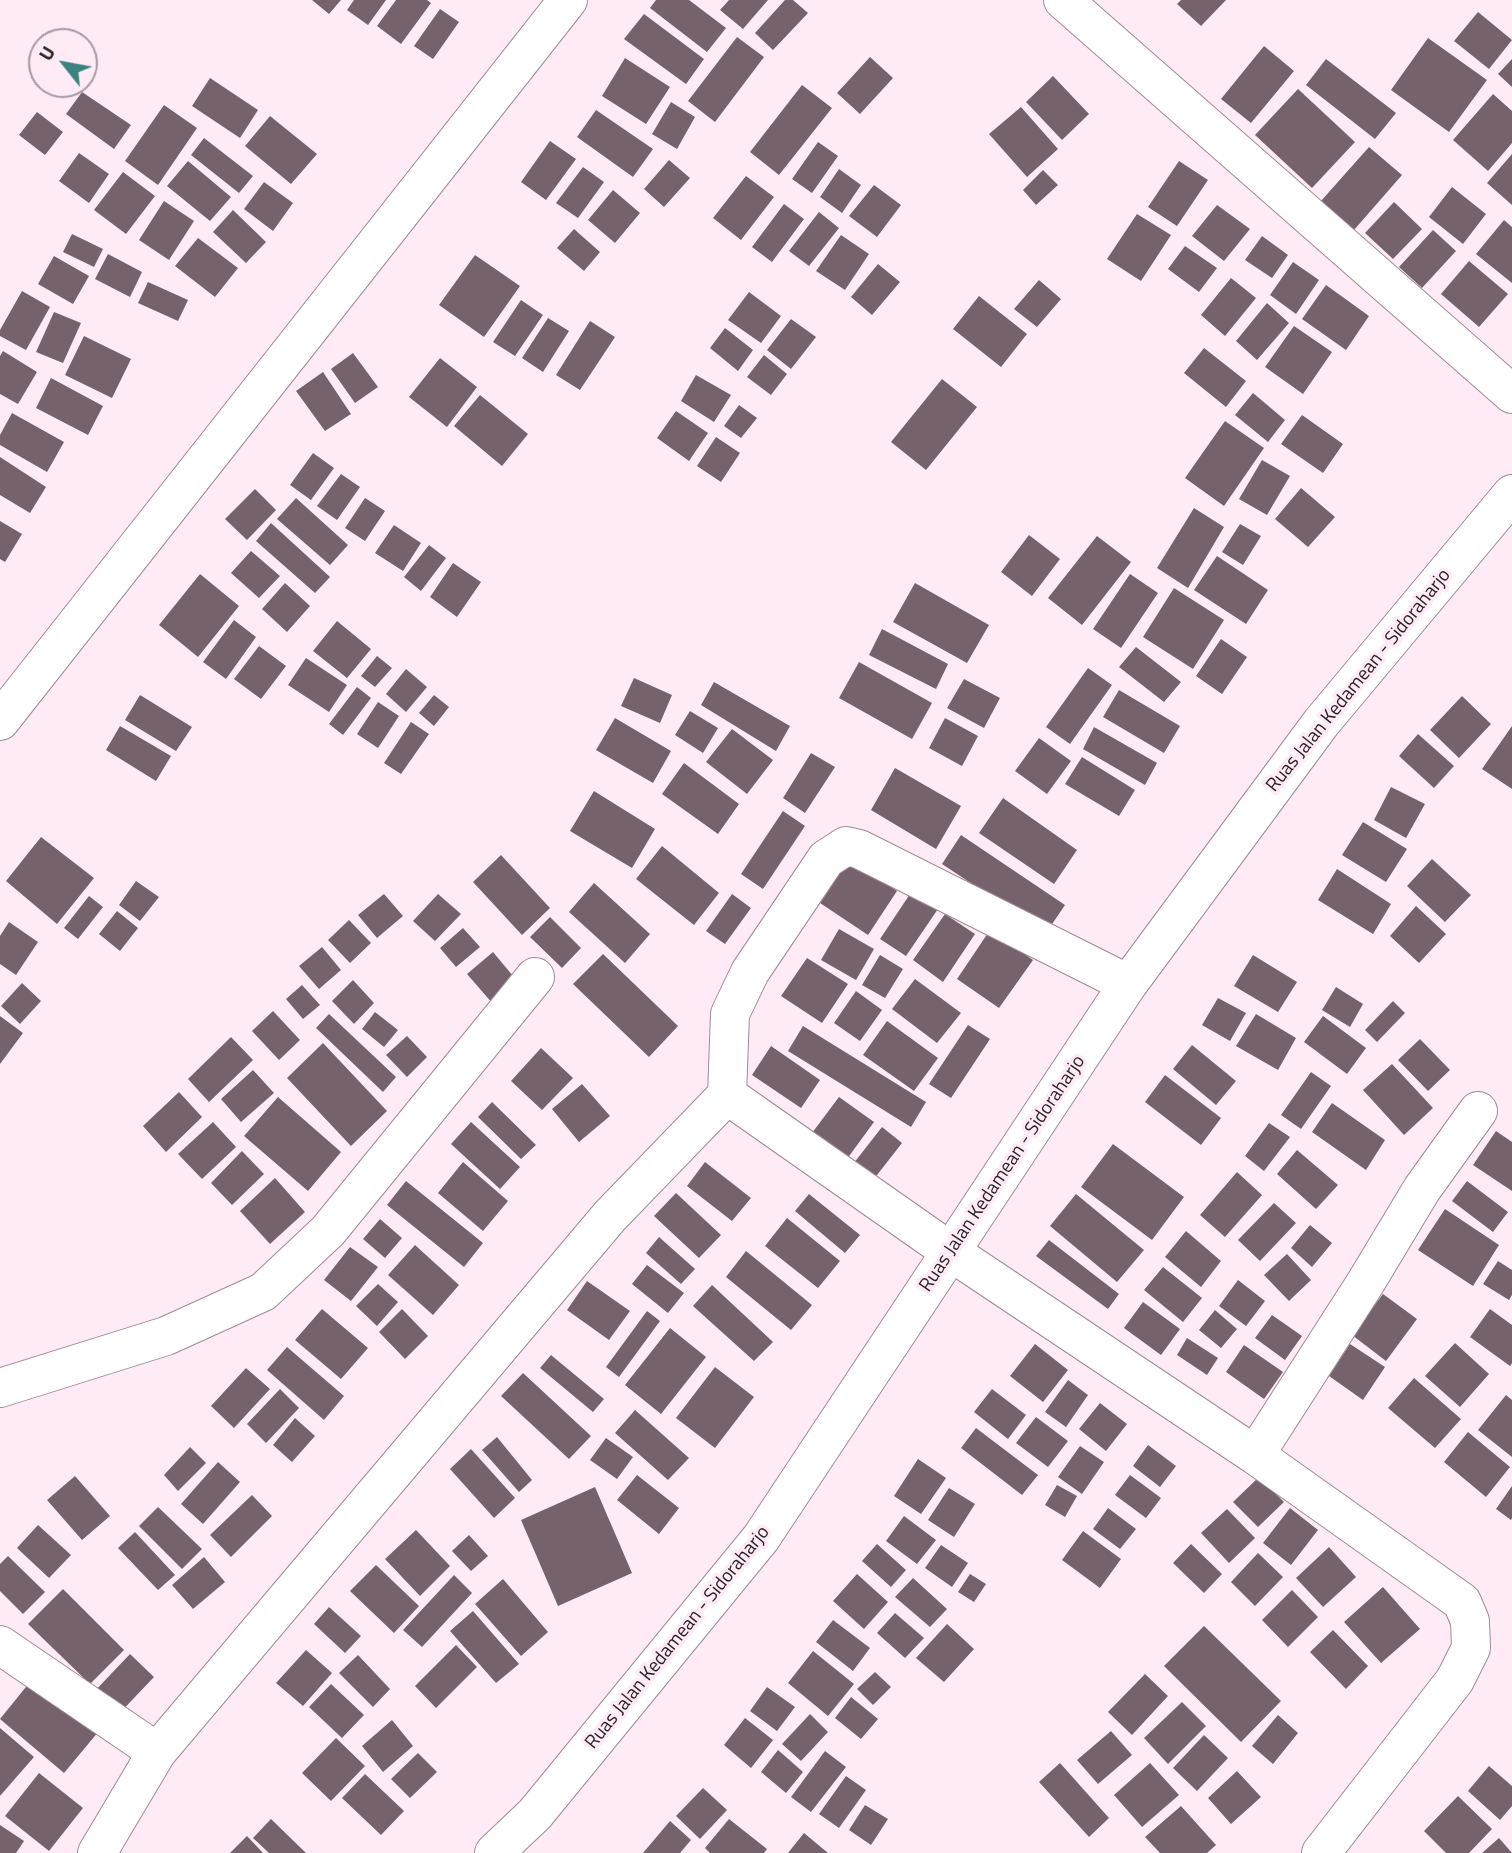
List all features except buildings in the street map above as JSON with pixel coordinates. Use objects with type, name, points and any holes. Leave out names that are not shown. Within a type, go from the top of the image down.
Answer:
[{"type":"street","points":[[0,721],[568,0]]},
{"type":"street","points":[[1063,0],[1512,394]]},
{"type":"street","name":"Ruas Jalan Kedamean - Sidoraharjo","points":[[494,1853],[535,1814],[761,1538],[1128,984],[1321,723],[1512,494]]},
{"type":"street","points":[[97,1853],[157,1752],[610,1216],[727,1095],[730,1014],[750,972],[826,859],[846,846],[859,849],[1128,984]]},
{"type":"street","points":[[0,1388],[166,1336],[263,1292],[328,1231],[536,977]]},
{"type":"street","points":[[727,1095],[951,1252],[1255,1455],[1462,1602],[1470,1621],[1471,1648],[1455,1680],[1321,1853]]},
{"type":"street","points":[[1255,1455],[1422,1189],[1478,1111]]},
{"type":"street","points":[[0,1645],[157,1752]]}]
